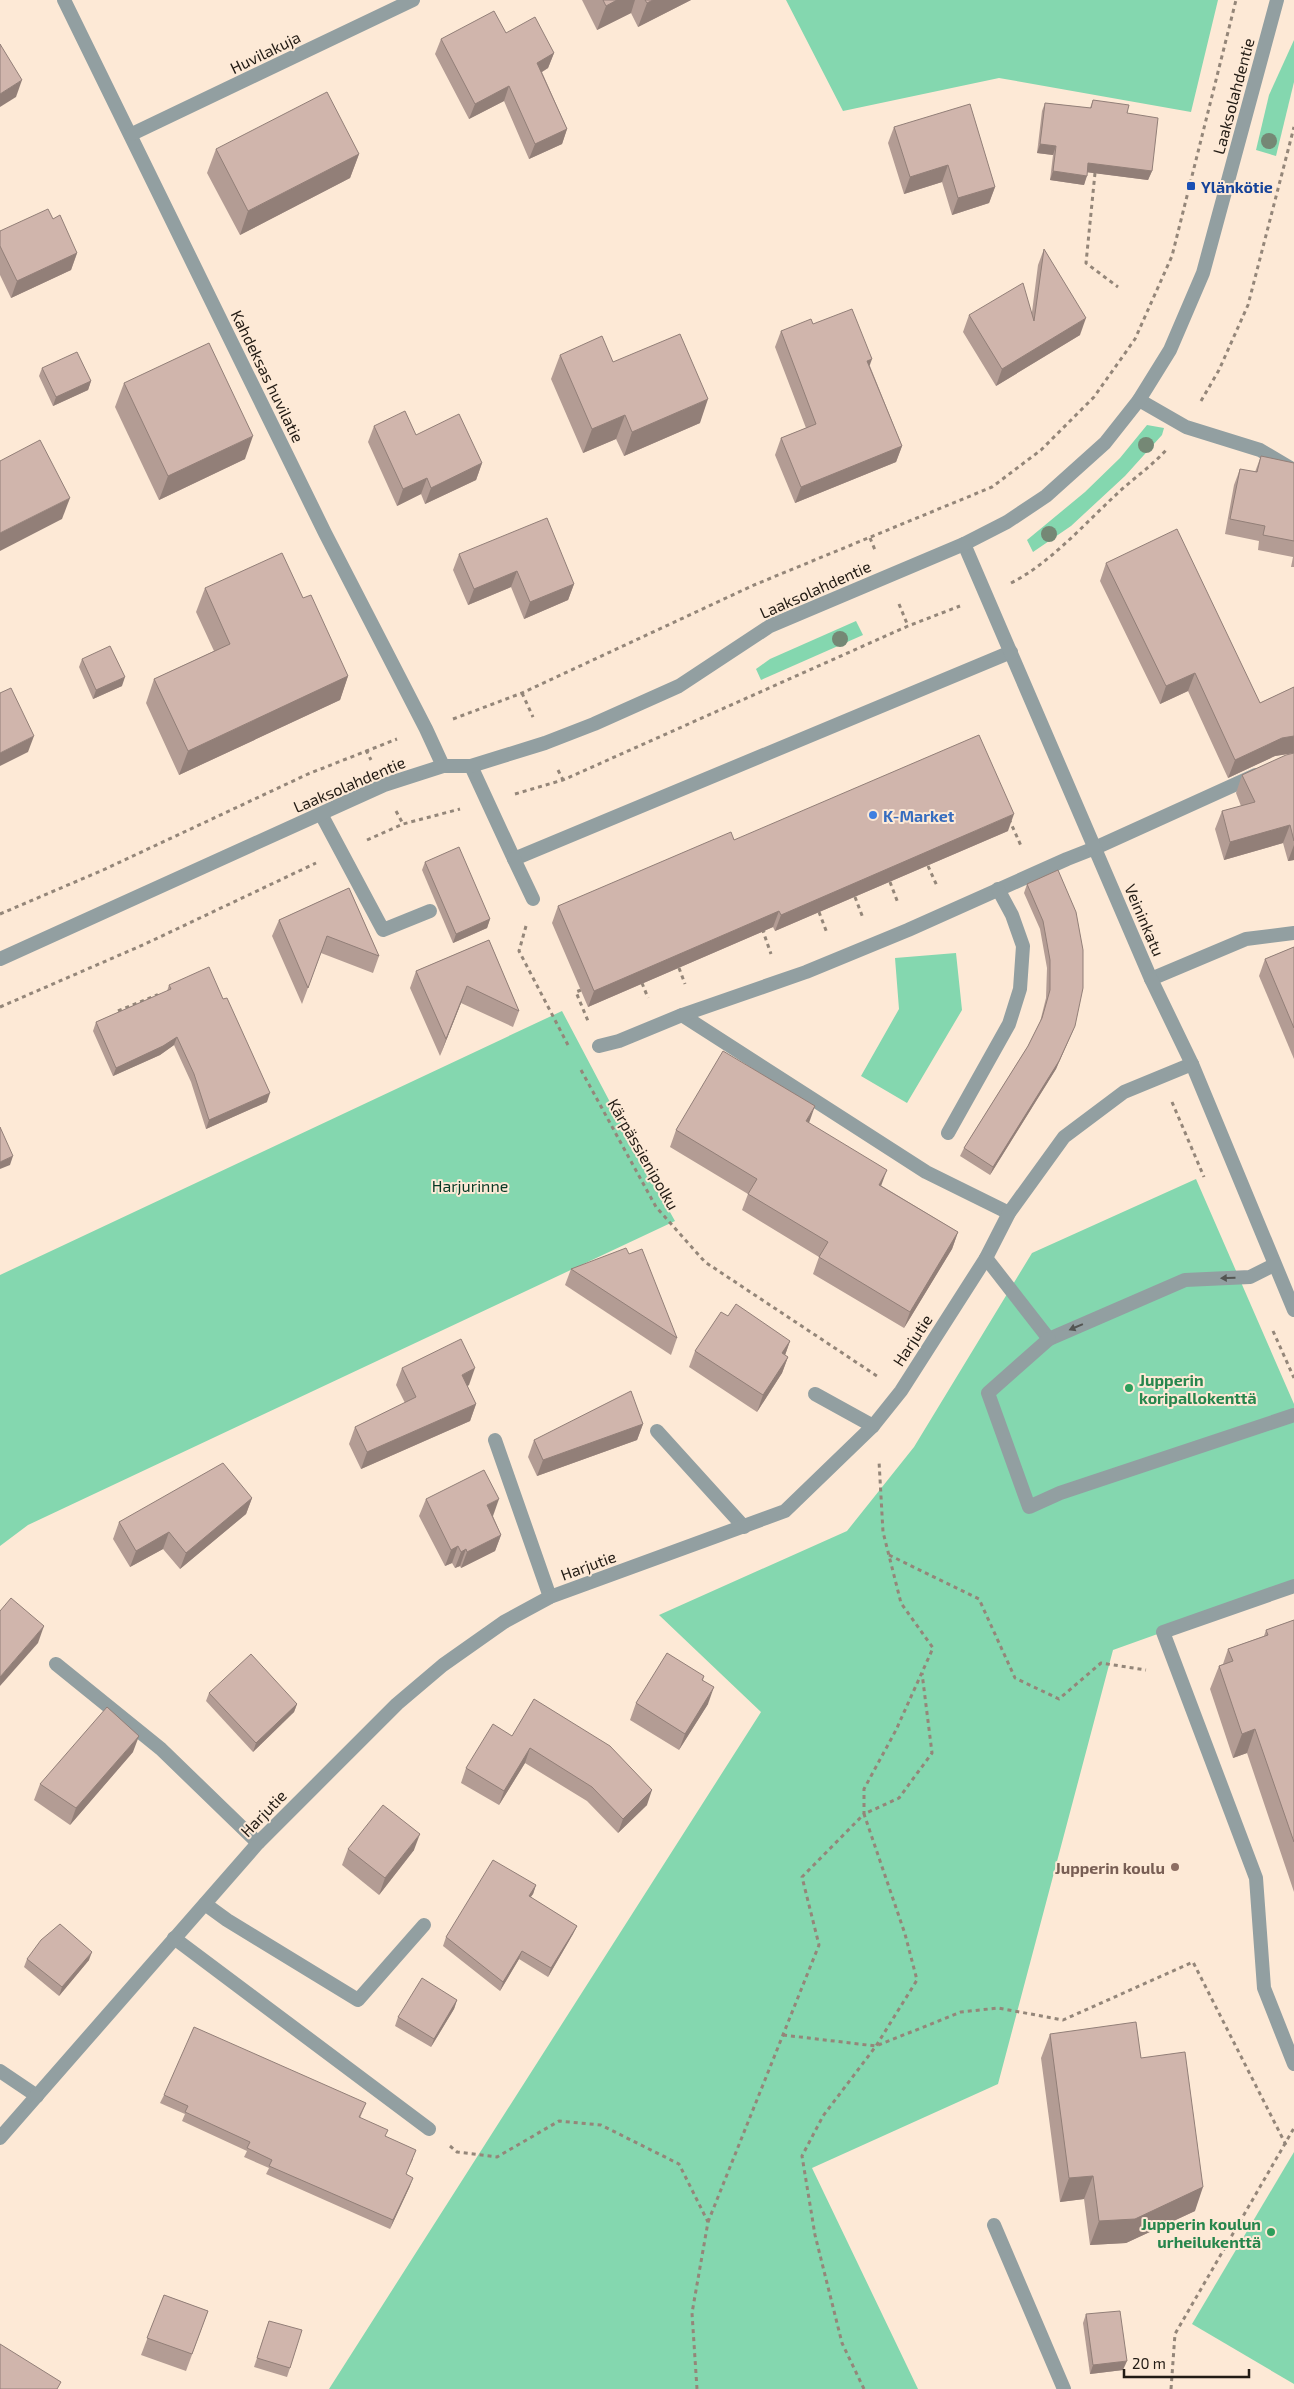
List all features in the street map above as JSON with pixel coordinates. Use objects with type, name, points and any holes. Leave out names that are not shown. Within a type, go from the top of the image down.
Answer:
[{"type":"street","name":"Kahdeksas huvilatie","points":[[64,0],[132,134],[325,533],[426,729],[443,766]]},
{"type":"street","name":"Huvilakuja","points":[[132,134],[413,0]]},
{"type":"street","name":"Laaksolahdentie","points":[[0,959],[384,785],[443,766],[471,766],[545,743],[679,686],[770,626],[964,544],[1007,522],[1046,496],[1105,443],[1139,400],[1170,350],[1203,272],[1277,0]]},
{"type":"street","points":[[1139,400],[1186,427],[1260,450],[1294,470]]},
{"type":"street","name":"Veininkatu","points":[[964,544],[1151,978],[1192,1064],[1294,1310]]},
{"type":"street","points":[[514,858],[1012,652]]},
{"type":"street","points":[[471,766],[533,899]]},
{"type":"street","points":[[599,1046],[619,1041],[682,1015],[781,980],[908,930],[1268,769]]},
{"type":"street","points":[[321,814],[383,930],[430,911]]},
{"type":"street","points":[[948,1133],[1009,1024],[1020,989],[1022,946],[1012,915],[998,889]]},
{"type":"street","points":[[1151,978],[1246,940],[1294,933]]},
{"type":"street","points":[[682,1015],[926,1172],[1009,1213]]},
{"type":"street","name":"Harjutie","points":[[0,2138],[258,1843],[397,1704],[443,1665],[504,1622],[550,1597],[785,1511],[873,1426],[901,1391],[986,1258],[1009,1213],[1064,1137],[1124,1092],[1192,1064]]},
{"type":"street","points":[[986,1258],[1048,1339]]},
{"type":"street","points":[[1274,1265],[1250,1277],[1185,1280],[1048,1339],[988,1393],[1029,1507],[1060,1493],[1294,1415]]},
{"type":"street","points":[[815,1394],[873,1426]]},
{"type":"street","points":[[657,1431],[744,1527]]},
{"type":"street","points":[[495,1440],[550,1597]]},
{"type":"street","points":[[1294,1586],[1163,1632],[1256,1878],[1264,1988],[1294,2064]]},
{"type":"street","points":[[56,1664],[161,1750],[258,1843]]},
{"type":"street","points":[[205,1904],[227,1920],[358,2000],[424,1925]]},
{"type":"street","points":[[174,1938],[429,2129]]},
{"type":"street","points":[[0,2071],[37,2096]]},
{"type":"street","points":[[994,2225],[1064,2389]]},
{"type":"path","points":[[0,914],[102,870],[308,774],[366,750],[522,692],[754,585],[992,487],[1041,450],[1094,397],[1135,339],[1172,256],[1236,0]]},
{"type":"path","points":[[1095,173],[1086,264],[1118,287]]},
{"type":"path","points":[[1007,814],[1033,874]]},
{"type":"path","points":[[533,899],[519,951],[569,1048]]},
{"type":"path","points":[[765,921],[768,929],[761,932],[781,980]]},
{"type":"path","points":[[581,990],[576,992],[599,1046]]},
{"type":"path","points":[[118,1011],[157,995],[159,1001]]},
{"type":"path","name":"Kärpässienipolku","points":[[578,1065],[656,1207],[704,1262],[901,1391]]},
{"type":"path","points":[[864,2389],[842,2343],[815,2235],[802,2156],[824,2116],[876,2046],[918,1980],[905,1934],[864,1814],[864,1789],[896,1730],[933,1648],[901,1603],[883,1532],[879,1458]]},
{"type":"path","points":[[889,1555],[979,1599],[1015,1678],[1059,1699],[1101,1663],[1180,1676]]},
{"type":"path","points":[[697,2389],[692,2313],[708,2222],[819,1945],[802,1877],[864,1814],[899,1798],[932,1753],[922,1673]]},
{"type":"path","points":[[783,2036],[876,2046],[961,2012],[998,2008],[1063,2020],[1193,1962],[1286,2145]]},
{"type":"path","points":[[429,2129],[457,2152],[497,2157],[559,2121],[601,2125],[679,2164],[708,2222]]},
{"type":"path","points":[[1171,2389],[1176,2334],[1286,2145],[1294,2128]]},
{"type":"green space","points":[[786,0],[1218,0],[1191,112],[999,78],[843,111]]},
{"type":"green space","points":[[1294,40],[1294,82],[1276,156],[1256,150],[1269,95]]},
{"type":"green space","points":[[1147,425],[1164,428],[1162,435],[1125,476],[1071,526],[1033,552],[1027,540],[1085,492],[1120,458]]},
{"type":"green space","points":[[856,621],[863,635],[761,680],[756,669],[770,659]]},
{"type":"green space","points":[[956,953],[962,1010],[907,1103],[861,1076],[899,1009],[895,958]]},
{"type":"green space","name":"Harjurinne","points":[[562,1011],[675,1221],[28,1525],[0,1546],[0,1275]]},
{"type":"green space","points":[[1196,1179],[1294,1404],[1294,1585],[1113,1650],[998,2084],[812,2168],[918,2389],[329,2389],[761,1712],[659,1615],[847,1531],[914,1447],[1032,1253]]},
{"type":"green space","name":"Jupperin koulun urheilukenttä","points":[[1294,2152],[1294,2384],[1192,2324]]},
{"type":"building","points":[[603,0],[617,0],[606,6]]},
{"type":"building","points":[[494,11],[506,33],[535,17],[554,53],[537,63],[567,129],[535,144],[509,86],[475,104],[441,39]]},
{"type":"building","points":[[0,44],[22,80],[0,94]]},
{"type":"building","points":[[327,92],[359,154],[248,211],[216,149]]},
{"type":"building","points":[[1093,100],[1129,105],[1127,113],[1158,118],[1152,171],[1088,163],[1087,176],[1053,171],[1056,146],[1040,144],[1045,103],[1091,108]]},
{"type":"building","points":[[970,104],[995,187],[958,198],[948,165],[910,177],[894,127]]},
{"type":"building","points":[[48,209],[53,219],[60,215],[77,253],[17,281],[0,246],[0,231]]},
{"type":"building","points":[[1044,249],[1086,318],[1002,369],[969,315],[1023,283],[1034,321]]},
{"type":"building","points":[[852,309],[872,359],[867,361],[902,446],[801,487],[781,438],[816,424],[781,331],[811,319],[813,324]]},
{"type":"building","points":[[680,334],[708,399],[632,432],[625,415],[592,429],[560,355],[602,336],[613,362]]},
{"type":"building","points":[[209,343],[253,436],[168,476],[124,383]]},
{"type":"building","points":[[77,352],[91,381],[56,397],[42,368]]},
{"type":"building","points":[[405,411],[416,435],[459,414],[482,463],[431,488],[427,478],[403,489],[374,426]]},
{"type":"building","points":[[40,440],[70,498],[0,533],[0,461]]},
{"type":"building","points":[[1261,456],[1294,463],[1294,541],[1263,535],[1265,526],[1230,519],[1240,469],[1257,472]]},
{"type":"building","points":[[547,518],[574,584],[530,602],[517,571],[474,589],[459,554]]},
{"type":"building","points":[[1177,529],[1260,703],[1294,687],[1294,736],[1282,738],[1235,760],[1195,673],[1166,686],[1106,563]]},
{"type":"building","points":[[282,553],[303,598],[311,595],[348,676],[188,751],[154,679],[230,644],[205,588]]},
{"type":"building","points":[[110,646],[125,677],[96,690],[82,659]]},
{"type":"building","points":[[11,688],[34,736],[0,753],[0,693]]},
{"type":"building","points":[[979,735],[1014,814],[781,915],[779,911],[594,991],[558,906],[731,832],[734,840]]},
{"type":"building","points":[[1294,753],[1294,841],[1290,825],[1230,842],[1222,811],[1255,802],[1242,775]]},
{"type":"building","points":[[459,847],[490,919],[456,934],[425,862]]},
{"type":"building","points":[[1058,870],[1076,912],[1083,950],[1083,988],[1075,1026],[1059,1061],[993,1167],[964,1148],[1028,1046],[1042,1018],[1050,990],[1050,960],[1043,921],[1027,884]]},
{"type":"building","points":[[349,888],[379,956],[327,936],[308,988],[279,920]]},
{"type":"building","points":[[489,940],[519,1011],[467,986],[446,1039],[416,971]]},
{"type":"building","points":[[1294,947],[1294,1028],[1265,959]]},
{"type":"building","points":[[209,967],[223,999],[227,998],[270,1093],[209,1120],[194,1074],[177,1037],[163,1046],[116,1068],[96,1022],[171,989],[169,985]]},
{"type":"building","points":[[723,1051],[815,1106],[806,1121],[887,1170],[879,1185],[958,1232],[910,1312],[819,1257],[828,1242],[748,1194],[757,1179],[676,1130]]},
{"type":"building","points":[[0,1127],[13,1156],[0,1162]]},
{"type":"building","points":[[626,1248],[629,1254],[642,1249],[677,1338],[571,1269]]},
{"type":"building","points":[[736,1304],[790,1341],[782,1353],[788,1357],[763,1395],[695,1351],[721,1312],[728,1316]]},
{"type":"building","points":[[461,1339],[475,1368],[462,1375],[476,1404],[367,1452],[355,1427],[416,1397],[402,1368]]},
{"type":"building","points":[[631,1391],[643,1424],[543,1460],[534,1440]]},
{"type":"building","points":[[223,1463],[252,1498],[186,1553],[169,1532],[136,1551],[119,1522]]},
{"type":"building","points":[[484,1470],[499,1499],[487,1505],[501,1535],[467,1552],[466,1549],[461,1552],[458,1546],[451,1550],[426,1499]]},
{"type":"building","points":[[11,1598],[44,1626],[0,1677],[0,1611]]},
{"type":"building","points":[[1294,1620],[1294,1842],[1255,1729],[1242,1734],[1219,1666],[1233,1661],[1228,1649],[1268,1635],[1266,1630]]},
{"type":"building","points":[[667,1653],[704,1676],[702,1680],[714,1687],[685,1734],[636,1703]]},
{"type":"building","points":[[251,1654],[297,1704],[256,1743],[209,1693]]},
{"type":"building","points":[[534,1699],[610,1746],[652,1790],[623,1819],[592,1787],[530,1748],[504,1791],[466,1768],[493,1724],[512,1736]]},
{"type":"building","points":[[107,1707],[139,1736],[76,1808],[40,1784]]},
{"type":"building","points":[[383,1805],[420,1834],[385,1878],[348,1849]]},
{"type":"building","points":[[493,1860],[536,1885],[529,1896],[577,1926],[551,1968],[522,1951],[503,1982],[446,1937]]},
{"type":"building","points":[[60,1924],[92,1952],[62,1987],[27,1959],[41,1940]]},
{"type":"building","points":[[422,1978],[457,2000],[434,2039],[398,2017]]},
{"type":"building","points":[[1136,2022],[1141,2058],[1185,2052],[1203,2187],[1135,2219],[1099,2221],[1093,2176],[1069,2178],[1050,2034]]},
{"type":"building","points":[[194,2027],[366,2103],[359,2117],[388,2130],[385,2136],[416,2150],[406,2174],[413,2178],[393,2220],[269,2166],[272,2160],[247,2148],[250,2142],[185,2112],[188,2106],[164,2095]]},
{"type":"building","points":[[164,2295],[208,2311],[192,2354],[147,2338]]},
{"type":"building","points":[[1120,2311],[1127,2361],[1093,2365],[1086,2314]]},
{"type":"building","points":[[269,2321],[302,2330],[290,2368],[257,2358]]},
{"type":"building","points":[[0,2344],[61,2382],[57,2389],[0,2389]]},
{"type":"place","name":"Ylänkötie","points":[[1191,186]]},
{"type":"place","name":"K-Market","points":[[873,815]]},
{"type":"place","name":"Jupperin koripallokenttä","points":[[1129,1388]]},
{"type":"place","name":"Jupperin koulu","points":[[1175,1867]]},
{"type":"place","name":"Jupperin koulun urheilukenttä","points":[[1271,2232]]}]
